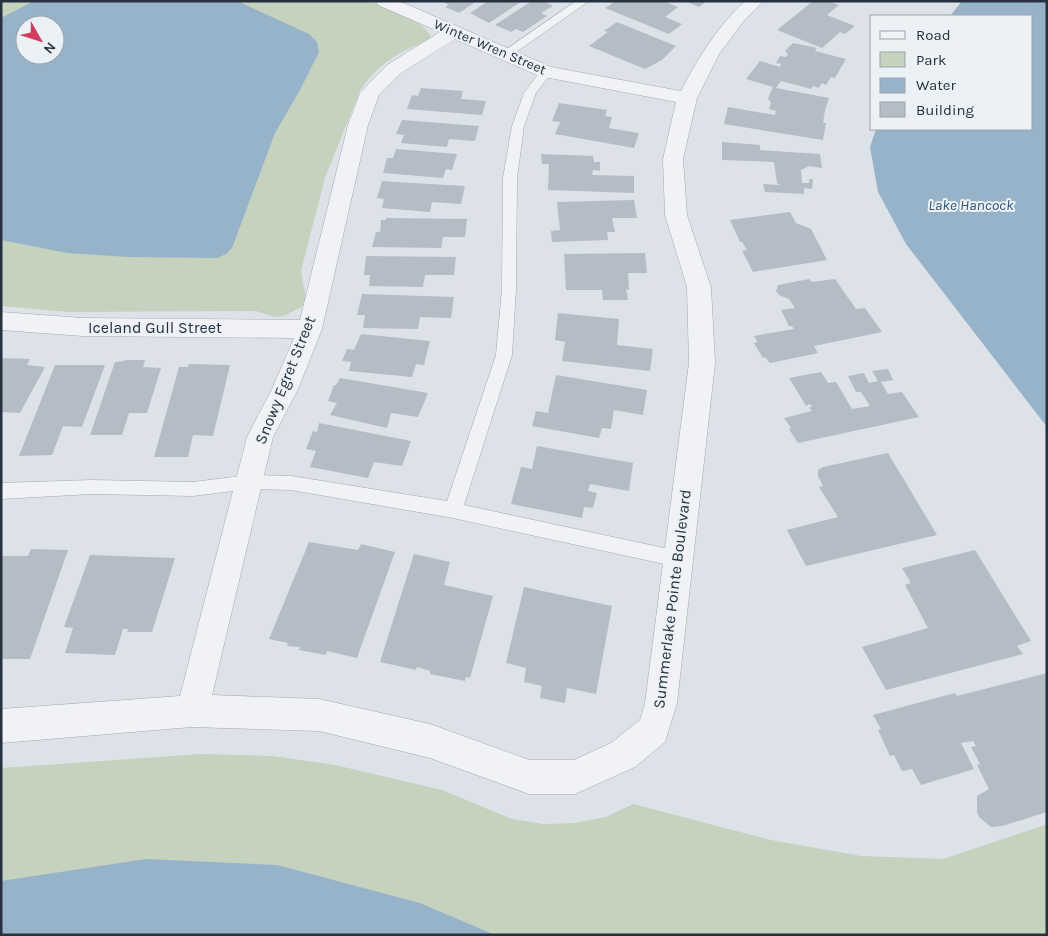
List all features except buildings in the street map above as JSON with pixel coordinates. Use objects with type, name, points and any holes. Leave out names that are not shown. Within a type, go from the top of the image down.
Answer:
[{"type":"street","name":"Winter Wren Street","points":[[384,1],[546,72],[687,98]]},
{"type":"street","name":"Summerlake Pointe Boulevard","points":[[1,726],[192,710],[319,715],[430,741],[529,777],[575,777],[623,755],[653,730],[661,703],[702,363],[699,286],[676,215],[673,159],[687,98],[710,53],[737,18],[755,1]]},
{"type":"street","name":"Snowy Egret Street","points":[[192,710],[260,437],[285,389],[310,329],[358,125],[370,93],[394,69],[453,32]]},
{"type":"street","name":"Iceland Gull Street","points":[[1,321],[83,327],[310,329]]},
{"type":"lane","points":[[504,55],[584,1]]},
{"type":"lane","points":[[453,510],[504,355],[509,289],[510,178],[518,126],[530,93],[546,72]]},
{"type":"lane","points":[[1,491],[92,488],[193,489],[249,482],[291,483],[453,510],[678,560]]},
{"type":"green space","points":[[1,1],[370,1],[415,21],[429,33],[432,39],[410,48],[389,61],[376,71],[360,91],[325,178],[301,271],[306,298],[303,306],[284,316],[275,317],[256,311],[69,312],[1,306]]},
{"type":"green space","points":[[201,754],[273,756],[335,765],[442,790],[512,819],[543,824],[574,823],[606,817],[633,804],[771,840],[861,856],[943,859],[1047,824],[1047,935],[1,935],[1,768]]},
{"type":"water","points":[[34,1],[237,1],[309,34],[317,42],[319,52],[275,133],[232,248],[226,254],[217,258],[128,257],[67,253],[1,240],[1,18]]},
{"type":"water","name":"Lake Hancock","points":[[962,1],[1047,1],[1047,427],[906,244],[878,192],[870,147],[876,130],[1033,130],[1033,15],[951,15]]},
{"type":"water","points":[[146,859],[277,865],[420,903],[495,935],[1,935],[1,881]]}]
